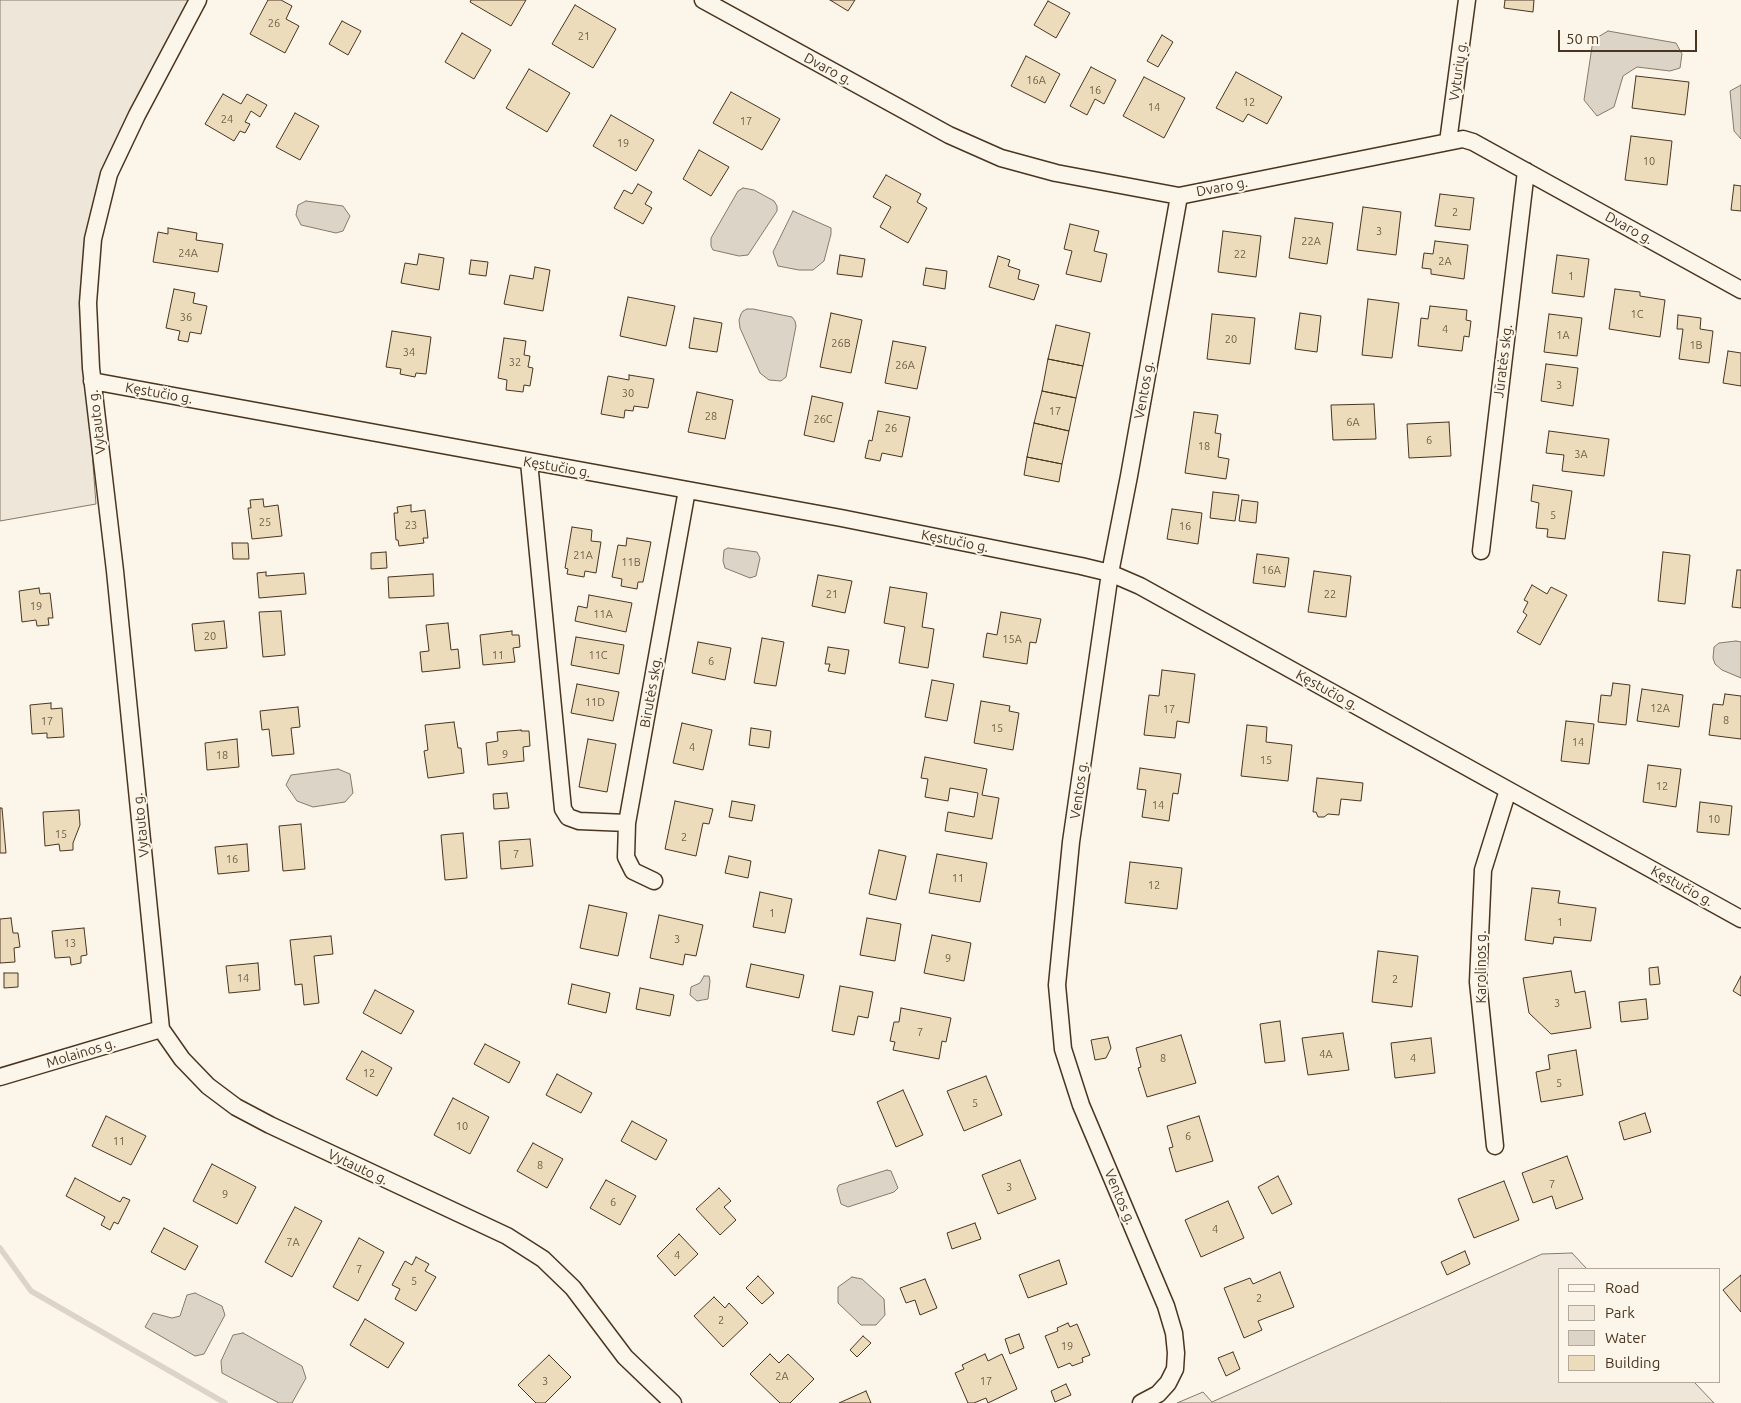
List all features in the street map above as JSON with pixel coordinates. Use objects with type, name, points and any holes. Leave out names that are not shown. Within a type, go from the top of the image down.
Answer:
[{"type":"street","name":"Vytauto g.","points":[[198,0],[137,115],[109,174],[93,239],[88,302],[92,381],[116,571],[161,1029],[182,1058],[208,1086],[236,1107],[270,1125],[507,1236],[543,1259],[574,1288],[625,1357],[673,1403]]},
{"type":"street","name":"Dvaro g.","points":[[703,0],[949,134],[1001,158],[1056,173],[1179,196],[1463,140],[1473,142],[1526,170],[1741,290]]},
{"type":"street","name":"Vyturių g.","points":[[1448,142],[1467,0]]},
{"type":"street","name":"Jūratės skg.","points":[[1480,551],[1526,170]]},
{"type":"street","name":"Ventos g.","points":[[1141,1403],[1158,1394],[1168,1383],[1175,1369],[1174,1333],[1166,1306],[1082,1105],[1063,1049],[1057,985],[1071,842],[1110,573],[1179,196]]},
{"type":"street","name":"Kęstučio g.","points":[[92,381],[860,522],[1110,573],[1140,586],[1741,918]]},
{"type":"street","points":[[528,462],[563,809],[568,817],[579,820],[628,823]]},
{"type":"street","name":"Birutės skg.","points":[[654,881],[633,871],[626,856],[628,823],[687,490]]},
{"type":"street","name":"Karolinos g.","points":[[1495,1146],[1478,974],[1483,870],[1508,790]]},
{"type":"street","name":"Molainos g.","points":[[0,1077],[161,1029]]},
{"type":"green space","points":[[0,0],[193,0],[119,136],[82,320],[96,504],[0,521]]},
{"type":"green space","points":[[1572,1253],[1586,1268],[1558,1268],[1558,1383],[1695,1383],[1714,1403],[1177,1403],[1203,1392],[1212,1402],[1542,1254]]},
{"type":"water","points":[[1608,31],[1676,43],[1682,54],[1680,68],[1670,71],[1637,67],[1623,76],[1614,107],[1597,116],[1584,100],[1593,40]]},
{"type":"water","points":[[1741,85],[1741,139],[1734,131],[1730,91]]},
{"type":"water","points":[[743,188],[754,190],[774,201],[777,211],[748,255],[739,256],[713,250],[711,238],[738,191]]},
{"type":"water","points":[[306,201],[343,206],[350,216],[343,231],[336,233],[301,225],[296,215],[298,205]]},
{"type":"water","points":[[793,211],[831,228],[824,261],[813,270],[799,270],[778,266],[773,252]]},
{"type":"water","points":[[747,309],[792,317],[795,321],[796,326],[786,377],[781,381],[769,380],[760,373],[740,328],[739,320],[741,314]]},
{"type":"water","points":[[728,548],[757,552],[760,558],[756,576],[750,578],[725,568],[723,561],[724,550]]},
{"type":"water","points":[[1741,642],[1741,678],[1722,670],[1715,664],[1713,658],[1714,647],[1719,643]]},
{"type":"water","points":[[338,769],[350,774],[353,793],[345,802],[313,807],[297,801],[286,785],[291,775]]},
{"type":"water","points":[[704,976],[709,976],[710,981],[708,999],[697,1001],[690,995],[691,987],[700,983]]},
{"type":"water","points":[[887,1170],[891,1171],[898,1188],[894,1192],[848,1207],[841,1204],[837,1189],[839,1185]]},
{"type":"water","points":[[852,1277],[862,1279],[884,1299],[885,1315],[876,1325],[861,1325],[838,1303],[838,1287]]},
{"type":"water","points":[[195,1293],[222,1306],[225,1315],[204,1354],[195,1356],[145,1327],[153,1313],[172,1318],[180,1316],[187,1295]]},
{"type":"water","points":[[243,1333],[302,1366],[306,1378],[292,1403],[279,1403],[222,1373],[221,1361],[233,1335]]},
{"type":"building","points":[[268,0],[281,0],[292,6],[286,19],[299,26],[285,53],[250,34]]},
{"type":"building","points":[[471,0],[526,0],[511,26],[470,2]]},
{"type":"building","points":[[830,0],[855,0],[848,11]]},
{"type":"building","points":[[1505,0],[1534,0],[1533,12],[1504,8]]},
{"type":"building","points":[[1048,1],[1070,13],[1056,38],[1034,25]]},
{"type":"building","points":[[575,5],[616,29],[593,68],[552,44]]},
{"type":"building","points":[[342,21],[361,31],[348,55],[329,44]]},
{"type":"building","points":[[462,33],[491,50],[474,79],[445,62]]},
{"type":"building","points":[[1162,35],[1173,42],[1158,67],[1147,61]]},
{"type":"building","points":[[1026,56],[1060,74],[1045,103],[1011,86]]},
{"type":"building","points":[[1091,67],[1116,80],[1104,104],[1095,99],[1087,115],[1070,106]]},
{"type":"building","points":[[529,69],[570,93],[547,132],[506,108]]},
{"type":"building","points":[[1236,72],[1282,97],[1267,124],[1248,114],[1243,122],[1216,108]]},
{"type":"building","points":[[1636,76],[1689,82],[1685,115],[1632,108]]},
{"type":"building","points":[[1144,77],[1185,98],[1164,138],[1123,116]]},
{"type":"building","points":[[731,92],[780,119],[762,150],[713,123]]},
{"type":"building","points":[[223,94],[241,104],[247,94],[267,105],[260,117],[251,111],[245,122],[250,124],[245,133],[240,131],[234,141],[205,124]]},
{"type":"building","points":[[295,113],[319,126],[300,160],[276,147]]},
{"type":"building","points":[[611,115],[654,140],[636,171],[593,146]]},
{"type":"building","points":[[1631,136],[1672,141],[1667,185],[1625,180]]},
{"type":"building","points":[[699,150],[729,167],[711,196],[683,179]]},
{"type":"building","points":[[886,175],[921,194],[917,202],[927,208],[908,243],[880,227],[891,207],[873,197]]},
{"type":"building","points":[[638,184],[652,192],[645,204],[652,208],[643,224],[614,208],[624,190],[632,194]]},
{"type":"building","points":[[1734,185],[1741,186],[1741,211],[1731,210]]},
{"type":"building","points":[[1440,194],[1474,198],[1470,230],[1435,226]]},
{"type":"building","points":[[1363,207],[1401,212],[1396,255],[1357,250]]},
{"type":"building","points":[[1295,218],[1333,223],[1327,264],[1289,258]]},
{"type":"building","points":[[1070,224],[1099,231],[1094,251],[1107,254],[1101,282],[1066,274],[1072,251],[1064,249]]},
{"type":"building","points":[[168,228],[197,233],[196,240],[223,244],[218,272],[153,262],[158,232],[168,234]]},
{"type":"building","points":[[1223,231],[1261,236],[1256,277],[1218,272]]},
{"type":"building","points":[[1435,241],[1468,245],[1464,279],[1431,274],[1431,269],[1422,268],[1424,253],[1433,254]]},
{"type":"building","points":[[419,254],[444,258],[439,290],[401,283],[405,263],[417,265]]},
{"type":"building","points":[[840,255],[865,259],[862,277],[837,274]]},
{"type":"building","points":[[1557,255],[1589,259],[1584,297],[1552,293]]},
{"type":"building","points":[[998,256],[1010,260],[1008,266],[1020,270],[1018,279],[1039,285],[1034,300],[989,287]]},
{"type":"building","points":[[471,260],[488,262],[486,276],[469,274]]},
{"type":"building","points":[[535,267],[550,270],[543,311],[504,304],[510,275],[533,279]]},
{"type":"building","points":[[926,268],[947,271],[945,289],[923,285]]},
{"type":"building","points":[[174,289],[195,293],[193,303],[207,306],[201,334],[190,332],[188,342],[178,340],[180,331],[166,328]]},
{"type":"building","points":[[1615,289],[1640,292],[1640,296],[1665,300],[1660,337],[1609,329]]},
{"type":"building","points":[[628,297],[675,306],[666,346],[620,336]]},
{"type":"building","points":[[1368,299],[1399,303],[1392,358],[1362,355]]},
{"type":"building","points":[[1430,306],[1467,310],[1466,320],[1471,321],[1469,337],[1464,336],[1462,351],[1418,346],[1421,318],[1428,319]]},
{"type":"building","points":[[831,313],[862,320],[851,373],[820,367]]},
{"type":"building","points":[[1300,313],[1321,316],[1317,352],[1295,349]]},
{"type":"building","points":[[1212,314],[1255,318],[1250,364],[1207,359]]},
{"type":"building","points":[[1549,314],[1582,318],[1577,356],[1544,352]]},
{"type":"building","points":[[1678,315],[1701,318],[1700,329],[1713,331],[1709,363],[1679,359],[1683,329],[1677,329]]},
{"type":"building","points":[[694,318],[722,323],[717,352],[689,348]]},
{"type":"building","points":[[1056,325],[1090,333],[1083,366],[1048,359]]},
{"type":"building","points":[[392,331],[431,337],[426,374],[416,373],[415,377],[400,374],[401,369],[386,367]]},
{"type":"building","points":[[504,338],[526,341],[524,355],[530,356],[528,367],[533,368],[530,386],[524,385],[523,392],[506,390],[507,380],[498,378]]},
{"type":"building","points":[[893,341],[926,347],[917,389],[885,383]]},
{"type":"building","points":[[1728,351],[1741,353],[1741,386],[1723,383]]},
{"type":"building","points":[[1048,359],[1083,366],[1076,398],[1042,391]]},
{"type":"building","points":[[1546,364],[1578,368],[1573,406],[1541,401]]},
{"type":"building","points":[[629,375],[654,379],[648,408],[634,406],[633,411],[625,410],[624,418],[601,414],[608,376],[629,380]]},
{"type":"building","points":[[1042,391],[1076,398],[1069,431],[1034,423]]},
{"type":"building","points":[[697,392],[733,400],[725,439],[688,432]]},
{"type":"building","points":[[812,396],[843,403],[834,442],[804,435]]},
{"type":"building","points":[[1374,404],[1376,439],[1333,440],[1331,405]]},
{"type":"building","points":[[878,411],[910,417],[902,457],[882,453],[880,461],[865,458],[869,440],[872,441]]},
{"type":"building","points":[[1194,412],[1218,415],[1215,433],[1221,434],[1218,457],[1229,459],[1226,479],[1185,473]]},
{"type":"building","points":[[1449,422],[1451,456],[1409,458],[1407,424]]},
{"type":"building","points":[[1034,423],[1069,431],[1062,464],[1027,457]]},
{"type":"building","points":[[1549,431],[1609,439],[1604,476],[1562,471],[1564,455],[1546,453]]},
{"type":"building","points":[[1027,457],[1062,464],[1059,482],[1024,475]]},
{"type":"building","points":[[1533,485],[1572,491],[1565,539],[1547,537],[1548,529],[1536,528],[1539,503],[1531,501]]},
{"type":"building","points":[[1213,492],[1239,495],[1235,521],[1210,518]]},
{"type":"building","points":[[263,499],[264,507],[278,505],[282,536],[252,539],[248,508],[251,508],[250,500]]},
{"type":"building","points":[[1242,500],[1258,502],[1256,523],[1239,521]]},
{"type":"building","points":[[411,505],[411,512],[425,510],[428,538],[423,538],[424,543],[399,546],[398,540],[396,540],[394,513],[398,513],[397,507]]},
{"type":"building","points":[[1172,509],[1202,513],[1198,544],[1167,539]]},
{"type":"building","points":[[572,527],[592,530],[591,541],[601,542],[596,573],[585,571],[584,577],[567,574],[568,569],[565,568]]},
{"type":"building","points":[[627,538],[651,542],[643,582],[638,582],[637,589],[621,586],[622,579],[612,577],[618,545],[626,546]]},
{"type":"building","points":[[232,543],[248,543],[249,559],[233,559]]},
{"type":"building","points":[[386,552],[387,568],[371,569],[371,553]]},
{"type":"building","points":[[1663,552],[1690,555],[1685,604],[1658,601]]},
{"type":"building","points":[[1257,554],[1289,558],[1285,587],[1253,583]]},
{"type":"building","points":[[1737,570],[1741,570],[1741,608],[1732,607]]},
{"type":"building","points":[[1314,571],[1351,576],[1346,617],[1308,612]]},
{"type":"building","points":[[266,572],[266,576],[304,573],[306,594],[259,598],[257,573]]},
{"type":"building","points":[[433,574],[434,596],[389,598],[388,577]]},
{"type":"building","points":[[818,575],[852,581],[845,613],[812,606]]},
{"type":"building","points":[[1532,585],[1547,594],[1551,587],[1567,595],[1540,645],[1517,632],[1527,615],[1523,612],[1528,602],[1524,600]]},
{"type":"building","points":[[890,587],[927,593],[922,627],[934,629],[928,668],[899,663],[905,627],[884,623]]},
{"type":"building","points":[[39,588],[40,594],[50,593],[53,618],[48,618],[49,625],[37,626],[36,620],[22,622],[19,591]]},
{"type":"building","points":[[589,595],[632,603],[626,632],[575,621],[578,606],[587,608]]},
{"type":"building","points":[[281,611],[285,655],[263,657],[259,612]]},
{"type":"building","points":[[1001,612],[1041,619],[1036,643],[1030,642],[1027,664],[983,657],[987,633],[997,635]]},
{"type":"building","points":[[224,621],[227,648],[195,651],[192,624]]},
{"type":"building","points":[[448,623],[451,650],[458,649],[460,668],[422,672],[420,652],[429,651],[426,625]]},
{"type":"building","points":[[512,631],[512,635],[519,635],[520,647],[513,648],[515,662],[483,665],[480,635]]},
{"type":"building","points":[[576,637],[624,645],[619,674],[571,665]]},
{"type":"building","points":[[762,638],[784,642],[776,686],[754,683]]},
{"type":"building","points":[[698,642],[731,648],[725,680],[692,673]]},
{"type":"building","points":[[828,647],[849,650],[845,674],[828,671],[830,664],[825,664]]},
{"type":"building","points":[[1162,670],[1195,674],[1189,723],[1177,721],[1175,738],[1144,735],[1149,695],[1159,696]]},
{"type":"building","points":[[932,680],[954,684],[947,721],[925,717]]},
{"type":"building","points":[[1613,683],[1630,685],[1626,725],[1598,722],[1601,695],[1611,696]]},
{"type":"building","points":[[577,684],[619,692],[613,721],[571,713]]},
{"type":"building","points":[[1642,689],[1683,695],[1679,727],[1637,721]]},
{"type":"building","points":[[1725,694],[1741,696],[1741,739],[1709,735],[1713,704],[1723,705]]},
{"type":"building","points":[[981,701],[1010,706],[1009,711],[1019,713],[1013,750],[974,743]]},
{"type":"building","points":[[51,703],[51,709],[62,708],[64,737],[47,738],[47,733],[32,734],[30,705]]},
{"type":"building","points":[[298,707],[300,727],[291,728],[294,754],[272,756],[269,729],[262,730],[260,711]]},
{"type":"building","points":[[1566,721],[1594,724],[1589,764],[1561,761]]},
{"type":"building","points":[[454,722],[458,748],[461,748],[464,773],[428,778],[424,751],[428,750],[425,725]]},
{"type":"building","points":[[682,723],[712,730],[703,770],[673,763]]},
{"type":"building","points":[[1247,725],[1267,727],[1266,742],[1292,745],[1288,781],[1241,776]]},
{"type":"building","points":[[751,728],[771,731],[769,748],[749,745]]},
{"type":"building","points":[[529,731],[530,746],[523,747],[524,761],[488,765],[486,743],[498,741],[497,732]]},
{"type":"building","points":[[237,739],[239,767],[207,770],[205,743]]},
{"type":"building","points":[[588,739],[616,744],[607,792],[579,787]]},
{"type":"building","points":[[925,757],[987,769],[982,795],[999,798],[992,839],[945,831],[948,812],[974,817],[978,793],[950,788],[948,801],[925,797],[928,779],[921,778]]},
{"type":"building","points":[[1648,765],[1681,769],[1676,807],[1643,802]]},
{"type":"building","points":[[1140,768],[1181,774],[1178,794],[1173,793],[1169,821],[1142,817],[1146,790],[1137,789]]},
{"type":"building","points":[[1317,778],[1363,783],[1361,801],[1341,799],[1339,815],[1328,814],[1324,817],[1318,817],[1316,812],[1313,812]]},
{"type":"building","points":[[507,793],[509,808],[494,809],[493,794]]},
{"type":"building","points":[[675,801],[713,809],[709,824],[703,823],[696,856],[665,849]]},
{"type":"building","points":[[732,801],[755,805],[752,821],[729,817]]},
{"type":"building","points":[[1700,802],[1732,806],[1729,835],[1697,832]]},
{"type":"building","points":[[0,808],[2,808],[6,853],[0,853]]},
{"type":"building","points":[[79,810],[80,825],[73,843],[73,850],[60,851],[59,844],[45,846],[43,812]]},
{"type":"building","points":[[301,824],[305,869],[283,871],[279,826]]},
{"type":"building","points":[[463,833],[467,878],[445,880],[441,835]]},
{"type":"building","points":[[530,839],[533,866],[501,869],[499,841]]},
{"type":"building","points":[[247,844],[249,871],[218,874],[215,847]]},
{"type":"building","points":[[879,850],[906,856],[896,900],[869,894]]},
{"type":"building","points":[[937,854],[987,863],[980,902],[929,893]]},
{"type":"building","points":[[729,856],[751,861],[748,878],[725,873]]},
{"type":"building","points":[[1130,862],[1182,868],[1177,909],[1125,903]]},
{"type":"building","points":[[1532,888],[1560,891],[1558,903],[1596,908],[1591,941],[1554,937],[1553,944],[1525,940]]},
{"type":"building","points":[[760,892],[792,899],[785,933],[753,927]]},
{"type":"building","points":[[589,905],[627,913],[618,956],[580,948]]},
{"type":"building","points":[[659,915],[703,925],[696,956],[685,954],[683,965],[650,958]]},
{"type":"building","points":[[11,918],[13,933],[18,933],[20,947],[14,948],[15,962],[0,963],[0,919]]},
{"type":"building","points":[[867,918],[901,924],[895,961],[860,955]]},
{"type":"building","points":[[84,928],[87,955],[81,956],[81,963],[71,965],[70,957],[55,958],[52,931]]},
{"type":"building","points":[[932,935],[971,943],[964,981],[924,973]]},
{"type":"building","points":[[331,936],[333,954],[314,956],[319,1003],[304,1005],[302,984],[295,985],[290,940]]},
{"type":"building","points":[[1378,951],[1418,956],[1412,1007],[1372,1002]]},
{"type":"building","points":[[258,963],[260,990],[229,993],[226,966]]},
{"type":"building","points":[[751,964],[804,975],[799,998],[746,987]]},
{"type":"building","points":[[1658,967],[1660,984],[1650,985],[1649,968]]},
{"type":"building","points":[[1571,971],[1575,993],[1585,991],[1591,1028],[1551,1034],[1529,1013],[1523,978]]},
{"type":"building","points":[[4,973],[18,973],[18,987],[4,988]]},
{"type":"building","points":[[1741,976],[1741,996],[1733,991]]},
{"type":"building","points":[[572,984],[610,993],[606,1013],[568,1004]]},
{"type":"building","points":[[840,986],[873,992],[868,1018],[858,1016],[854,1035],[832,1031]]},
{"type":"building","points":[[640,988],[674,995],[670,1016],[636,1009]]},
{"type":"building","points":[[375,990],[414,1011],[401,1034],[363,1013]]},
{"type":"building","points":[[1646,999],[1648,1019],[1621,1022],[1619,1002]]},
{"type":"building","points":[[901,1008],[951,1018],[946,1042],[942,1041],[939,1059],[893,1050],[895,1042],[890,1041],[894,1022],[899,1022]]},
{"type":"building","points":[[1280,1021],[1285,1061],[1265,1063],[1260,1024]]},
{"type":"building","points":[[1343,1033],[1349,1070],[1308,1075],[1302,1038]]},
{"type":"building","points":[[1181,1035],[1196,1083],[1147,1097],[1138,1068],[1141,1067],[1136,1048]]},
{"type":"building","points":[[1108,1037],[1111,1048],[1106,1058],[1095,1060],[1091,1040]]},
{"type":"building","points":[[1431,1038],[1435,1073],[1395,1078],[1391,1043]]},
{"type":"building","points":[[485,1044],[520,1062],[509,1083],[474,1064]]},
{"type":"building","points":[[1576,1050],[1583,1095],[1541,1102],[1536,1072],[1550,1069],[1548,1055]]},
{"type":"building","points":[[362,1051],[392,1068],[377,1096],[346,1079]]},
{"type":"building","points":[[557,1074],[592,1093],[581,1113],[546,1095]]},
{"type":"building","points":[[986,1076],[1002,1115],[964,1131],[947,1091]]},
{"type":"building","points":[[903,1090],[923,1135],[896,1147],[877,1102]]},
{"type":"building","points":[[453,1098],[489,1117],[470,1154],[434,1135]]},
{"type":"building","points":[[1645,1113],[1651,1132],[1624,1140],[1619,1122]]},
{"type":"building","points":[[106,1116],[146,1136],[131,1165],[92,1146]]},
{"type":"building","points":[[1199,1116],[1213,1161],[1176,1172],[1169,1148],[1173,1147],[1167,1126]]},
{"type":"building","points":[[632,1121],[667,1140],[656,1160],[621,1141]]},
{"type":"building","points":[[533,1143],[563,1159],[547,1188],[517,1171]]},
{"type":"building","points":[[1567,1156],[1583,1199],[1556,1209],[1552,1196],[1533,1203],[1522,1173]]},
{"type":"building","points":[[1020,1160],[1036,1199],[998,1214],[982,1175]]},
{"type":"building","points":[[212,1164],[256,1187],[237,1224],[193,1201]]},
{"type":"building","points":[[1278,1176],[1292,1204],[1272,1214],[1258,1187]]},
{"type":"building","points":[[75,1178],[120,1202],[123,1197],[130,1200],[118,1224],[114,1222],[110,1230],[101,1225],[105,1217],[66,1196]]},
{"type":"building","points":[[606,1180],[636,1196],[620,1225],[590,1208]]},
{"type":"building","points":[[1504,1181],[1519,1220],[1474,1238],[1458,1199]]},
{"type":"building","points":[[719,1188],[731,1201],[724,1207],[736,1220],[720,1235],[696,1209]]},
{"type":"building","points":[[1228,1201],[1244,1238],[1201,1257],[1185,1220]]},
{"type":"building","points":[[295,1207],[322,1221],[292,1277],[265,1262]]},
{"type":"building","points":[[975,1223],[981,1239],[952,1249],[947,1233]]},
{"type":"building","points":[[164,1228],[198,1246],[185,1270],[151,1252]]},
{"type":"building","points":[[679,1234],[698,1254],[675,1276],[657,1256]]},
{"type":"building","points":[[359,1238],[384,1252],[358,1301],[333,1287]]},
{"type":"building","points":[[1465,1251],[1470,1264],[1447,1275],[1441,1262]]},
{"type":"building","points":[[416,1257],[429,1264],[425,1271],[436,1277],[416,1311],[395,1299],[400,1289],[392,1285],[405,1261],[412,1265]]},
{"type":"building","points":[[1059,1260],[1067,1284],[1028,1298],[1019,1275]]},
{"type":"building","points":[[1280,1272],[1294,1307],[1258,1321],[1262,1330],[1244,1338],[1224,1288],[1250,1278],[1253,1284]]},
{"type":"building","points":[[1741,1275],[1741,1312],[1723,1290]]},
{"type":"building","points":[[758,1276],[774,1293],[762,1304],[746,1288]]},
{"type":"building","points":[[925,1279],[937,1308],[920,1315],[915,1300],[906,1303],[900,1288]]},
{"type":"building","points":[[714,1297],[725,1308],[729,1303],[748,1323],[723,1347],[694,1316]]},
{"type":"building","points":[[365,1319],[404,1343],[388,1368],[350,1345]]},
{"type":"building","points":[[1068,1323],[1070,1327],[1077,1324],[1090,1355],[1082,1358],[1083,1362],[1072,1366],[1070,1363],[1058,1368],[1045,1336],[1058,1331],[1057,1328]]},
{"type":"building","points":[[1019,1334],[1024,1348],[1010,1354],[1005,1339]]},
{"type":"building","points":[[863,1336],[871,1343],[857,1357],[850,1350]]},
{"type":"building","points":[[1233,1352],[1240,1369],[1226,1376],[1218,1358]]},
{"type":"building","points":[[770,1354],[779,1363],[788,1354],[814,1379],[790,1403],[780,1403],[750,1374]]},
{"type":"building","points":[[985,1354],[988,1361],[1002,1354],[1017,1389],[988,1403],[986,1398],[974,1403],[968,1403],[955,1373],[964,1369],[962,1365]]},
{"type":"building","points":[[549,1355],[571,1377],[545,1403],[536,1403],[518,1385]]},
{"type":"building","points":[[1066,1384],[1071,1395],[1055,1402],[1051,1391]]},
{"type":"building","points":[[866,1391],[871,1403],[839,1403]]},
{"type":"waterway","points":[[0,1248],[31,1291],[225,1403]]}]
